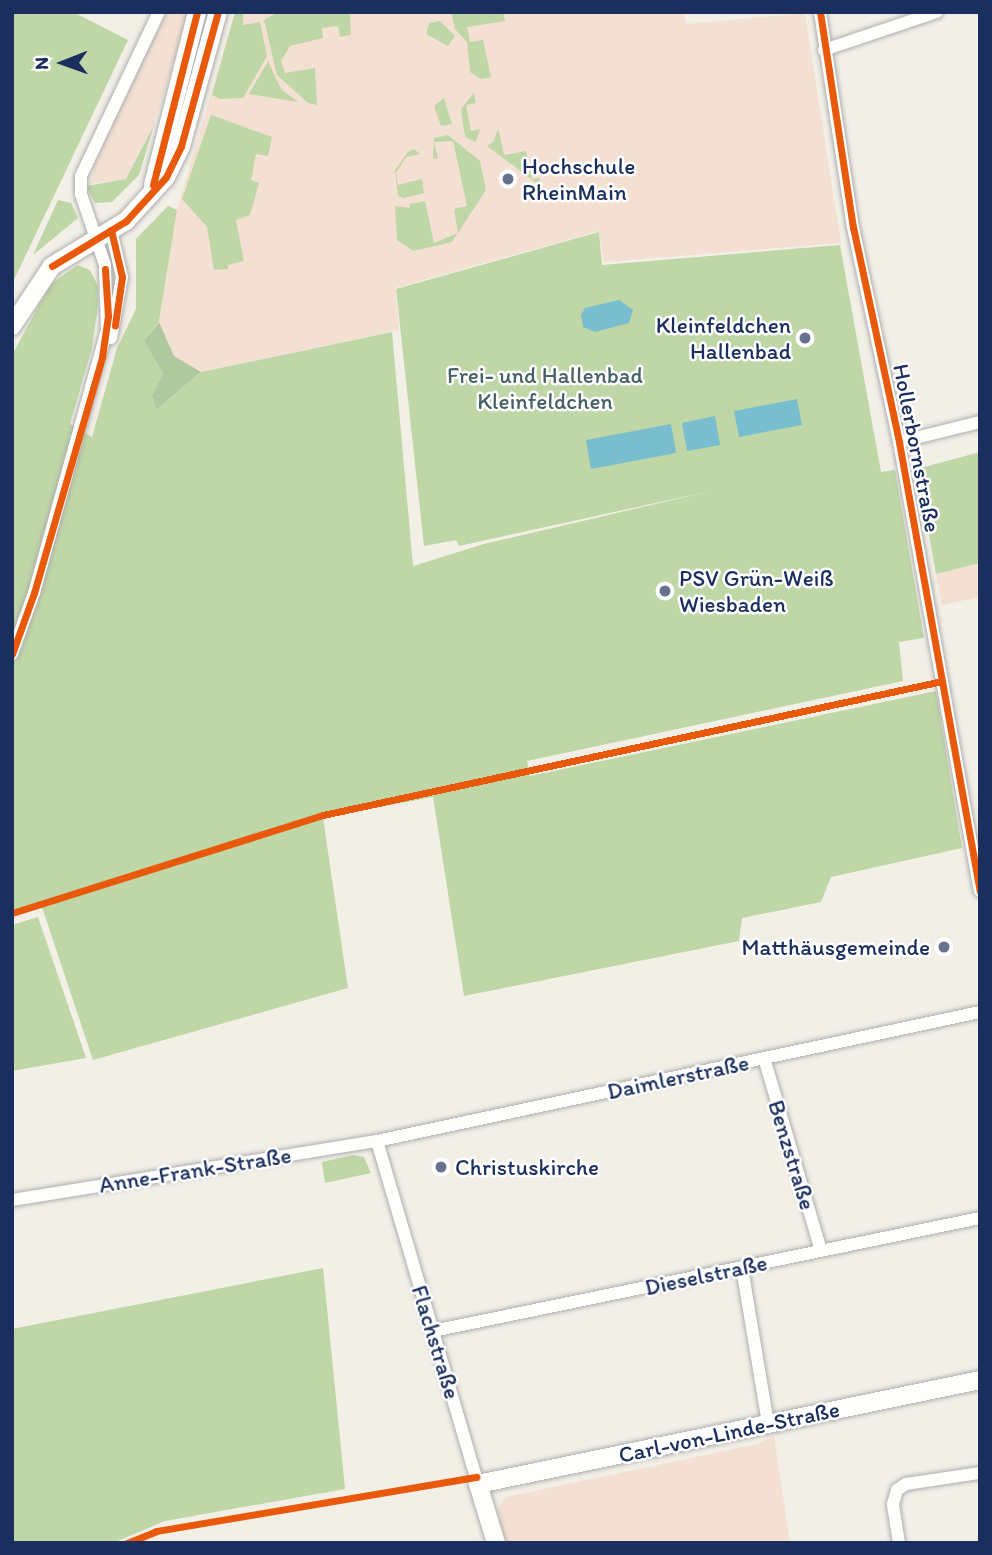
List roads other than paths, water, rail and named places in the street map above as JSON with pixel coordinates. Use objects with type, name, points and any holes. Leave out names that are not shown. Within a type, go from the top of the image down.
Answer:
[{"type":"main road","points":[[139,210],[157,173],[197,12]]},
{"type":"main road","points":[[12,326],[46,273],[139,210],[166,177],[181,146],[218,12]]},
{"type":"main road","name":"Carl-von-Linde-Straße","points":[[478,1484],[980,1380]]},
{"type":"main road","name":"Flachstraße","points":[[478,1484],[496,1543]]},
{"type":"street","points":[[12,654],[34,593],[102,357],[116,322],[122,292],[120,256],[81,194],[81,176],[159,12]]},
{"type":"street","name":"Hollerbornstraße","points":[[820,12],[853,227],[898,442],[980,891]]},
{"type":"street","points":[[824,50],[937,12]]},
{"type":"street","points":[[898,442],[980,422]]},
{"type":"street","name":"Daimlerstraße","points":[[377,1141],[980,1012]]},
{"type":"street","name":"Benzstraße","points":[[764,1058],[821,1251]]},
{"type":"street","name":"Anne-Frank-Straße","points":[[12,1200],[377,1141]]},
{"type":"street","name":"Flachstraße","points":[[377,1141],[478,1484]]},
{"type":"street","name":"Dieselstraße","points":[[433,1331],[980,1218]]},
{"type":"street","points":[[742,1269],[768,1424]]},
{"type":"street","points":[[899,1543],[893,1504],[897,1490],[906,1484],[980,1473]]},
{"type":"water","points":[[619,300],[633,310],[629,323],[595,332],[583,327],[581,315],[585,308]]},
{"type":"water","points":[[797,399],[802,425],[739,437],[734,411]]},
{"type":"water","points":[[715,416],[720,445],[687,451],[682,423]]},
{"type":"water","points":[[671,424],[676,453],[591,469],[586,440]]},
{"type":"place","name":"Hochschule RheinMain","points":[[508,179]]},
{"type":"place","name":"Kleinfeldchen Hallenbad","points":[[805,338]]},
{"type":"place","name":"PSV Grün-Weiß Wiesbaden","points":[[665,591]]},
{"type":"place","name":"Matthäusgemeinde","points":[[944,947]]},
{"type":"place","name":"Christuskirche","points":[[441,1167]]},
{"type":"park label","name":"Frei- und Hallenbad Kleinfeldchen","points":[[545,388]]}]
